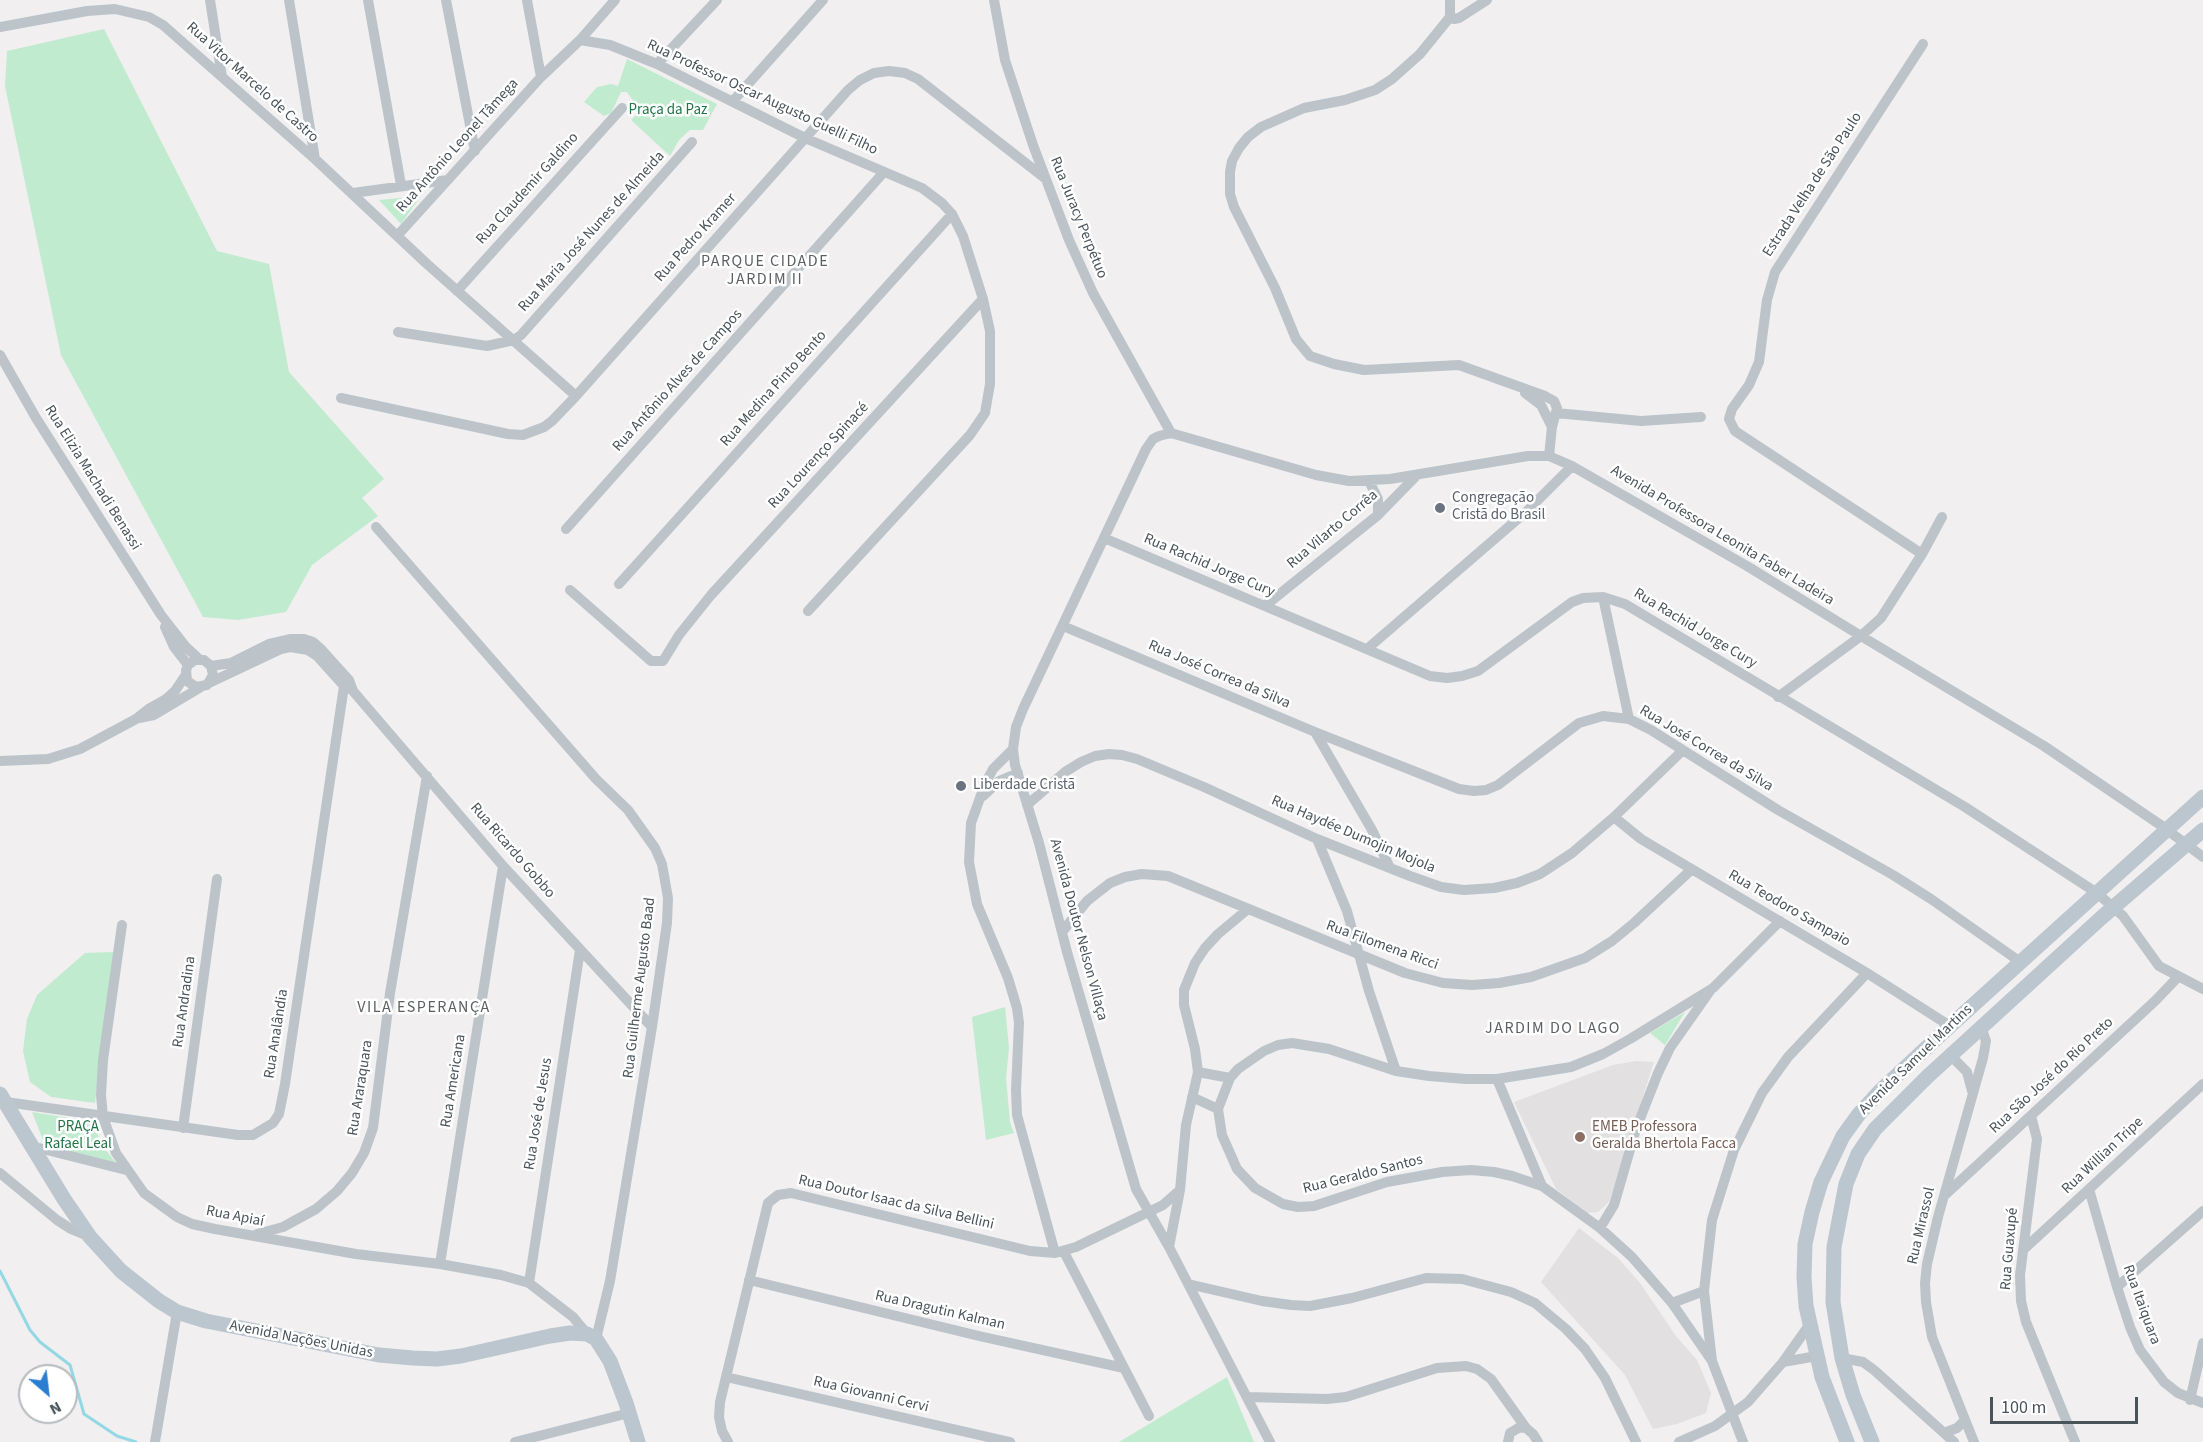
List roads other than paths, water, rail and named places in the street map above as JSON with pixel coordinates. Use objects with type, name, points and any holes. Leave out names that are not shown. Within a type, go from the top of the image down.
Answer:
[{"type":"main road","name":"Avenida Samuel Martins","points":[[1847,1442],[1817,1356],[1804,1277],[1805,1244],[1821,1182],[1832,1157],[1859,1114],[1935,1039],[2203,798]]},
{"type":"main road","name":"Avenida Samuel Martins","points":[[1872,1442],[1842,1358],[1833,1302],[1834,1247],[1846,1184],[1858,1154],[1895,1106],[1950,1054],[2203,830]]},
{"type":"main road","points":[[1962,1015],[1981,1027]]},
{"type":"main road","points":[[1935,1039],[1950,1054]]},
{"type":"main road","name":"Avenida Nações Unidas","points":[[3,1098],[30,1146],[90,1237],[121,1271],[177,1312],[206,1321],[310,1342],[379,1355],[413,1358],[437,1359],[461,1356],[570,1333],[592,1337]]},
{"type":"main road","points":[[1810,1324],[1837,1330]]},
{"type":"main road","points":[[592,1337],[610,1361],[638,1442]]},
{"type":"main road","points":[[1817,1356],[1842,1358]]},
{"type":"street","points":[[210,0],[222,77]]},
{"type":"street","points":[[289,0],[315,159]]},
{"type":"street","points":[[368,0],[401,185]]},
{"type":"street","points":[[446,0],[475,152]]},
{"type":"street","name":"Rua Antônio Leonel Tâmega","points":[[527,0],[541,77]]},
{"type":"street","name":"Rua Antônio Leonel Tâmega","points":[[397,236],[541,77],[580,40],[615,0]]},
{"type":"street","points":[[657,64],[717,0]]},
{"type":"street","points":[[733,101],[823,0]]},
{"type":"street","name":"Rua Juracy Perpétuo","points":[[994,0],[1005,60],[1046,179],[1081,268],[1171,433]]},
{"type":"street","points":[[1450,0],[1450,17],[1420,54],[1392,79],[1375,90],[1345,100],[1304,108],[1261,127],[1248,137],[1232,161],[1230,194],[1234,207],[1275,288],[1296,339],[1310,356],[1364,370],[1459,364],[1551,399],[1556,405],[1556,413],[1549,456]]},
{"type":"street","points":[[1450,17],[1459,18],[1487,0]]},
{"type":"street","name":"Rua Vitor Marcelo de Castro","points":[[0,27],[87,11],[115,9],[149,17],[177,35],[353,193],[457,291],[576,396]]},
{"type":"street","name":"Rua Professor Oscar Augusto Guelli Filho","points":[[580,40],[610,45],[657,64],[805,138],[922,188],[942,202],[952,214],[963,237],[983,299],[990,331],[990,384],[985,413],[970,435],[808,611]]},
{"type":"street","name":"Estrada Velha de São Paulo","points":[[1922,554],[1734,431],[1729,419],[1732,409],[1749,386],[1760,362],[1767,300],[1770,285],[1779,265],[1834,184],[1923,44]]},
{"type":"street","name":"Rua Pedro Kramer","points":[[341,398],[508,434],[523,435],[535,432],[552,421],[576,396],[848,90],[860,80],[874,73],[889,70],[918,79],[1046,179]]},
{"type":"street","name":"Rua Claudemir Galdino","points":[[457,291],[622,108]]},
{"type":"street","name":"Rua Maria José Nunes de Almeida","points":[[514,340],[521,335],[692,142]]},
{"type":"street","name":"Rua Antônio Alves de Campos","points":[[566,529],[884,172]]},
{"type":"street","points":[[353,193],[448,180]]},
{"type":"street","name":"Rua Medina Pinto Bento","points":[[619,584],[952,214]]},
{"type":"street","name":"Rua Lourenço Spinacé","points":[[570,590],[651,661],[659,663],[665,659],[679,634],[711,595],[983,299]]},
{"type":"street","points":[[398,332],[488,345],[514,340]]},
{"type":"street","name":"Rua Elizia Machadi Benassi","points":[[0,355],[36,418],[160,615],[186,647],[200,660]]},
{"type":"street","points":[[1508,382],[1538,401],[1552,427]]},
{"type":"street","points":[[1556,413],[1641,421],[1701,417]]},
{"type":"street","name":"Avenida Professora Leonita Faber Ladeira","points":[[1171,433],[1337,480],[1370,481],[1511,458],[1549,456],[1572,466],[1747,566],[2044,746],[2188,844],[2203,857]]},
{"type":"street","name":"Avenida Doutor Nelson Villaça","points":[[1171,433],[1154,439],[1146,449],[1023,709],[1016,727],[1013,749],[1128,1168],[1148,1212],[1270,1442]]},
{"type":"street","points":[[1366,649],[1527,511],[1572,466]]},
{"type":"street","name":"Rua Vilarto Corrêa","points":[[1266,606],[1378,515],[1417,475]]},
{"type":"street","points":[[1370,481],[1378,499],[1378,515]]},
{"type":"street","points":[[1778,697],[1861,636],[1881,618],[1922,554],[1942,517]]},
{"type":"street","name":"Rua Guilherme Augusto Baad","points":[[376,527],[596,779],[628,810],[655,848],[664,872],[668,898],[667,923],[652,1027],[610,1281],[592,1337]]},
{"type":"street","name":"Rua Rachid Jorge Cury","points":[[1104,538],[1430,676],[1446,678],[1462,676],[1494,661],[1572,602],[1583,598],[1603,597],[1614,600],[1636,610],[1965,807],[2097,893],[2131,926],[2154,961],[2178,977],[2203,989]]},
{"type":"street","points":[[1603,597],[1629,719]]},
{"type":"street","name":"Rua Elizia Machadi Benassi","points":[[160,615],[187,670]]},
{"type":"street","name":"Rua José Correa da Silva","points":[[1063,626],[1443,784],[1474,791],[1486,790],[1508,778],[1579,723],[1603,716],[1629,719],[1651,730],[1778,810],[1902,881],[2019,962]]},
{"type":"street","name":"Rua Ricardo Gobbo","points":[[290,643],[304,639],[313,642],[321,649],[349,686],[503,866],[652,1027]]},
{"type":"street","points":[[136,719],[154,715],[205,685],[290,643]]},
{"type":"street","points":[[0,761],[27,761],[64,755],[136,719],[175,691],[195,660],[211,666],[231,663],[269,644],[290,643]]},
{"type":"street","points":[[205,685],[213,675],[211,666]]},
{"type":"street","points":[[187,670],[191,685],[205,685]]},
{"type":"street","name":"Rua Analândia","points":[[3,1098],[103,1117],[238,1136],[253,1135],[273,1123],[279,1114],[287,1073],[349,686]]},
{"type":"street","points":[[1315,732],[1372,830],[1390,868]]},
{"type":"street","points":[[1013,749],[993,769],[971,823],[968,846],[972,884],[977,904],[1008,978],[1017,1008],[1017,1115],[1060,1253],[1149,1416]]},
{"type":"street","name":"Rua Haydée Dumojin Mojola","points":[[1027,805],[1065,772],[1081,762],[1102,755],[1122,755],[1204,787],[1317,839],[1441,887],[1464,890],[1494,888],[1517,883],[1549,868],[1572,853],[1614,817],[1682,751]]},
{"type":"street","points":[[979,801],[999,781],[1018,773]]},
{"type":"street","name":"Rua Araraquara","points":[[250,1235],[283,1227],[316,1209],[337,1191],[352,1173],[364,1153],[373,1128],[390,993],[427,776]]},
{"type":"street","name":"Rua Teodoro Sampaio","points":[[1614,817],[1641,839],[1867,973],[1950,1026]]},
{"type":"street","points":[[1317,839],[1347,911],[1369,991],[1396,1071]]},
{"type":"street","name":"Rua Americana","points":[[440,1264],[503,866]]},
{"type":"street","name":"Rua Filomena Ricci","points":[[1062,932],[1098,890],[1117,880],[1143,874],[1168,876],[1405,973],[1443,983],[1481,985],[1531,977],[1585,957],[1612,941],[1634,923],[1691,870]]},
{"type":"street","name":"Rua Andradina","points":[[183,1128],[217,879]]},
{"type":"street","points":[[1169,1248],[1180,1190],[1186,1125],[1198,1072],[1184,1005],[1184,990],[1205,948],[1248,909]]},
{"type":"street","points":[[1600,1228],[1614,1205],[1636,1129],[1670,1048],[1713,988],[1780,921]]},
{"type":"street","name":"Rua Apiaí","points":[[122,925],[101,1080],[103,1117],[116,1153],[144,1193],[177,1217],[215,1230],[356,1254],[440,1264],[501,1275],[529,1283],[573,1317],[592,1337]]},
{"type":"street","name":"Rua José de Jesus","points":[[529,1283],[580,950]]},
{"type":"street","points":[[1743,1442],[1712,1360],[1704,1291],[1712,1220],[1734,1150],[1762,1093],[1788,1057],[1867,973]]},
{"type":"street","name":"Rua São José do Rio Preto","points":[[1945,1194],[2155,1001],[2178,977]]},
{"type":"street","points":[[1192,1097],[1218,1109],[1230,1078],[1252,1058],[1278,1045],[1292,1043],[1329,1049],[1396,1071],[1430,1077],[1497,1079],[1571,1067],[1603,1054],[1713,988]]},
{"type":"street","name":"Rua Mirassol","points":[[1974,1442],[1932,1337],[1926,1302],[1927,1264],[1985,1048],[1985,1036],[1981,1027]]},
{"type":"street","points":[[1950,1054],[1967,1072],[1972,1091]]},
{"type":"street","points":[[1198,1072],[1230,1078]]},
{"type":"street","points":[[1497,1079],[1542,1186]]},
{"type":"street","name":"Rua Willian Tripe","points":[[2023,1250],[2203,1084]]},
{"type":"street","name":"Rua Geraldo Santos","points":[[1218,1109],[1222,1135],[1237,1169],[1255,1188],[1283,1204],[1298,1207],[1314,1206],[1387,1182],[1442,1172],[1471,1170],[1494,1172],[1542,1186],[1600,1228],[1632,1257],[1672,1303],[1712,1360]]},
{"type":"street","name":"Rua Guaxupé","points":[[2031,1116],[2037,1139],[2020,1275],[2021,1302],[2026,1322],[2070,1428],[2086,1442]]},
{"type":"street","points":[[30,1146],[126,1170]]},
{"type":"street","points":[[0,1173],[57,1220],[90,1237]]},
{"type":"street","name":"Rua Itaiquara","points":[[2090,1189],[2130,1327],[2147,1361],[2164,1382],[2178,1393],[2190,1400],[2203,1403]]},
{"type":"street","points":[[1060,1253],[1168,1202],[1180,1190]]},
{"type":"street","name":"Rua Doutor Isaac da Silva Bellini","points":[[728,1442],[722,1431],[719,1417],[720,1402],[768,1203],[783,1194],[791,1193],[1030,1251],[1060,1253]]},
{"type":"street","points":[[2117,1287],[2203,1211]]},
{"type":"street","points":[[1188,1284],[1262,1301],[1310,1306],[1352,1298],[1426,1278],[1462,1280],[1511,1292],[1535,1303],[1566,1329],[1585,1349],[1605,1378],[1636,1442]]},
{"type":"street","name":"Rua Dragutin Kalman","points":[[749,1280],[979,1336],[1124,1368]]},
{"type":"street","points":[[1672,1303],[1704,1291]]},
{"type":"street","points":[[155,1442],[177,1312]]},
{"type":"street","points":[[1679,1442],[1715,1426],[1748,1402],[1783,1362],[1810,1324]]},
{"type":"street","points":[[2190,1400],[2203,1343]]},
{"type":"street","points":[[1783,1362],[1817,1356]]},
{"type":"street","points":[[1842,1358],[1863,1362],[1874,1370],[1954,1442]]},
{"type":"street","points":[[1247,1397],[1327,1399],[1346,1397],[1437,1368],[1466,1366],[1485,1374],[1497,1386],[1538,1442]]},
{"type":"street","name":"Rua Giovanni Cervi","points":[[726,1377],[1010,1442]]},
{"type":"street","points":[[515,1442],[629,1413]]},
{"type":"street","points":[[1944,1433],[1957,1428],[1965,1420]]},
{"type":"street","points":[[1508,1442],[1510,1433],[1514,1429],[1526,1428]]},
{"type":"street","points":[[2070,1428],[2075,1442]]},
{"type":"waterway","points":[[0,1271],[30,1330],[40,1342],[70,1365],[84,1414],[117,1436],[136,1442]]},
{"type":"place","name":"Congregação Cristã do Brasil","points":[[1440,508]]},
{"type":"place","name":"Liberdade Cristã","points":[[961,786]]},
{"type":"place","name":"EMEB Professora Geralda Bhertola Facca","points":[[1580,1137]]},
{"type":"district","name":"PARQUE CIDADE JARDIM II","points":[[765,271]]},
{"type":"district","name":"VILA ESPERANÇA","points":[[424,1008]]},
{"type":"district","name":"JARDIM DO LAGO","points":[[1553,1029]]},
{"type":"park label","name":"Praça da Paz","points":[[668,111]]},
{"type":"park label","name":"PRAÇA Rafael Leal","points":[[78,1136]]}]
